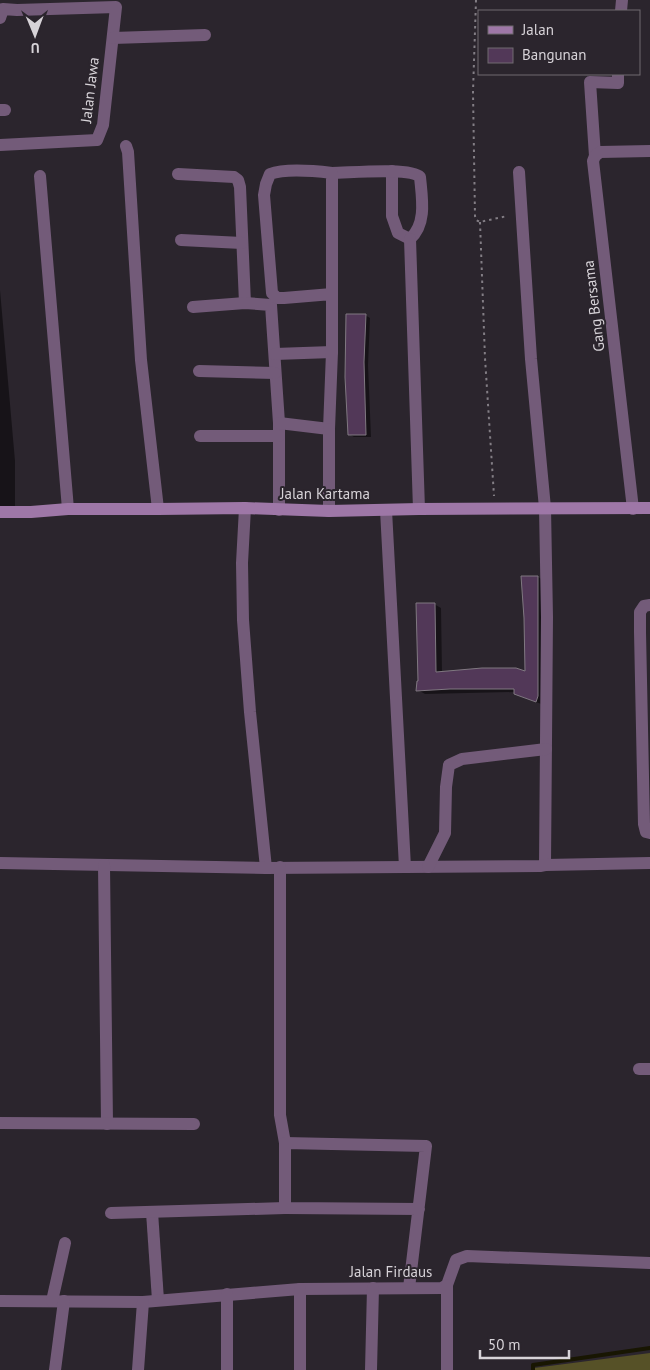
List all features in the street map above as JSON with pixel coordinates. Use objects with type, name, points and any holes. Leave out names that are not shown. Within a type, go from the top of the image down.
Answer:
[{"type":"main road","name":"Jalan Kartama","points":[[0,512],[68,509],[245,508],[329,511],[650,508]]},
{"type":"street","name":"Jalan Jawa","points":[[0,145],[97,140],[103,125],[116,7],[45,4]]},
{"type":"street","points":[[0,18],[3,9],[17,10],[45,4]]},
{"type":"street","points":[[113,38],[205,35]]},
{"type":"street","name":"Gang Bersama","points":[[618,75],[618,83],[590,82],[593,161],[634,509]]},
{"type":"street","points":[[126,146],[128,152],[141,360],[158,509]]},
{"type":"street","points":[[594,156],[600,152],[650,152]]},
{"type":"street","points":[[332,294],[277,298],[272,293],[264,195],[270,174],[275,172],[309,171],[332,173],[412,172],[420,177],[422,202],[420,227],[410,239]]},
{"type":"street","points":[[392,172],[392,216],[398,233],[410,239]]},
{"type":"street","points":[[519,172],[531,359],[545,508],[547,617],[545,865]]},
{"type":"street","points":[[329,511],[329,429],[332,352],[332,173]]},
{"type":"street","points":[[178,174],[234,177],[238,180],[240,187],[245,303]]},
{"type":"street","points":[[40,176],[68,509]]},
{"type":"street","points":[[410,239],[419,509]]},
{"type":"street","points":[[181,240],[242,243]]},
{"type":"street","points":[[193,308],[245,303],[271,305],[279,430],[280,510]]},
{"type":"street","points":[[274,354],[332,352]]},
{"type":"street","points":[[199,371],[276,373]]},
{"type":"street","points":[[200,436],[279,430],[329,429]]},
{"type":"street","points":[[245,508],[242,563],[243,620],[250,712],[266,868]]},
{"type":"street","points":[[386,510],[405,867]]},
{"type":"street","points":[[650,605],[644,606],[640,612],[640,632],[644,824],[646,832],[650,833]]},
{"type":"street","points":[[428,867],[445,833],[446,787],[449,765],[462,759],[546,749]]},
{"type":"street","points":[[0,863],[266,868],[540,866],[650,862]]},
{"type":"street","points":[[104,865],[107,1124]]},
{"type":"street","points":[[280,867],[280,1115],[285,1143],[285,1208]]},
{"type":"street","points":[[0,1123],[194,1124]]},
{"type":"street","points":[[285,1143],[426,1146],[409,1288]]},
{"type":"street","points":[[111,1213],[285,1208],[419,1209]]},
{"type":"street","points":[[152,1212],[158,1300]]},
{"type":"street","points":[[55,1370],[58,1301],[65,1243]]},
{"type":"street","name":"Jalan Firdaus","points":[[0,1301],[143,1302],[300,1289],[442,1288],[447,1284],[456,1260],[467,1256],[650,1263]]},
{"type":"street","points":[[447,1284],[447,1370]]},
{"type":"street","points":[[371,1370],[373,1288]]},
{"type":"street","points":[[300,1289],[300,1370]]},
{"type":"street","points":[[227,1294],[227,1370]]},
{"type":"street","points":[[138,1370],[143,1302]]},
{"type":"path","points":[[476,0],[473,92],[475,216],[476,220],[480,222],[485,358],[494,509]]},
{"type":"path","points":[[480,222],[507,216]]},
{"type":"shaded area","points":[[650,1353],[650,1370],[534,1370],[534,1368]]},
{"type":"building","points":[[346,314],[366,314],[364,362],[366,435],[348,435],[345,377]]},
{"type":"building","points":[[521,576],[538,576],[538,696],[536,702],[514,694],[514,689],[416,691],[418,681],[416,603],[435,603],[436,672],[482,668],[516,668],[525,671]]},
{"type":"waterway","points":[[533,1370],[533,1365],[650,1348]]}]
